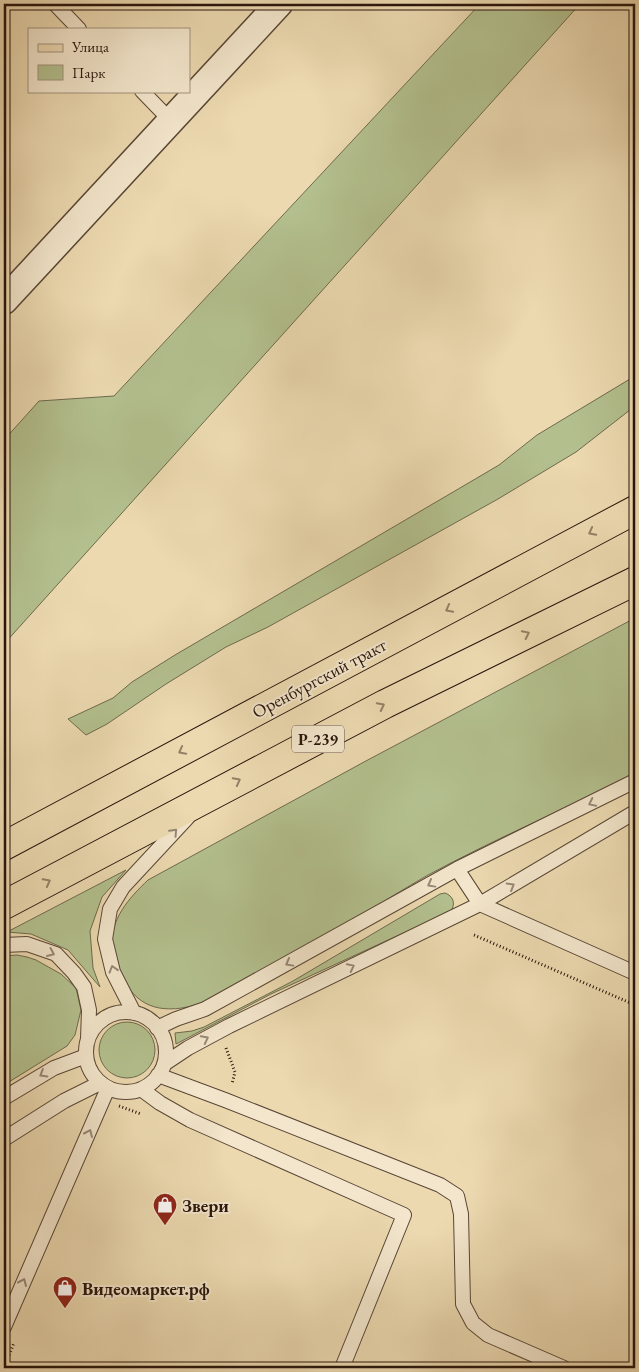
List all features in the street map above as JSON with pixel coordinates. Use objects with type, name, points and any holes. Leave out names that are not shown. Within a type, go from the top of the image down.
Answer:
[{"type":"main road","name":"Оренбургский тракт","points":[[4,846],[635,510]]},
{"type":"main road","name":"Р-239","points":[[4,905],[384,704],[635,581]]},
{"type":"street","points":[[4,301],[279,4]]},
{"type":"lane","points":[[54,4],[78,28]]},
{"type":"lane","points":[[143,92],[171,121]]},
{"type":"lane","points":[[157,1028],[176,1019],[206,1009],[457,869],[635,781]]},
{"type":"lane","points":[[134,1013],[113,972],[106,939],[110,909],[123,887],[205,798]]},
{"type":"lane","points":[[4,945],[27,944],[56,954],[74,973],[84,987],[89,1010],[86,1056],[93,1075],[104,1085],[119,1092],[130,1092],[141,1089],[150,1083],[161,1070],[188,1048],[229,1026],[480,904],[635,812]]},
{"type":"lane","points":[[457,869],[480,904],[635,973]]},
{"type":"lane","points":[[88,1040],[91,1032],[99,1022],[109,1016],[122,1012],[143,1016],[157,1028],[163,1039],[166,1052],[161,1070]]},
{"type":"lane","points":[[4,1098],[54,1068],[86,1056]]},
{"type":"lane","points":[[161,1070],[226,1100],[431,1181],[457,1196],[461,1214],[463,1304],[473,1324],[488,1335],[564,1368]]},
{"type":"lane","points":[[4,1139],[64,1101],[104,1085]]},
{"type":"lane","points":[[4,1327],[104,1085]]},
{"type":"lane","points":[[141,1089],[160,1103],[190,1120],[404,1215],[342,1368]]},
{"type":"path","points":[[474,935],[635,1005]]},
{"type":"path","points":[[114,1111],[118,1105],[145,1116]]},
{"type":"path","points":[[4,1368],[15,1341]]},
{"type":"green space","points":[[480,4],[580,4],[4,644],[4,440],[39,401],[114,396]]},
{"type":"green space","points":[[635,376],[635,406],[576,452],[498,499],[268,627],[226,647],[166,684],[107,724],[86,735],[68,719],[113,698],[132,682],[175,655],[499,465],[537,435]]},
{"type":"green space","points":[[635,618],[635,776],[453,862],[419,880],[303,950],[206,1001],[182,1008],[159,1008],[141,1000],[127,986],[113,954],[112,937],[114,927],[122,910],[148,880],[364,762]]},
{"type":"green space","points":[[126,870],[102,897],[90,931],[93,968],[100,987],[68,950],[31,934],[7,932]]},
{"type":"green space","points":[[445,893],[453,900],[451,911],[271,994],[176,1044],[175,1033],[204,1027],[293,981],[440,894]]},
{"type":"green space","points":[[17,955],[36,960],[61,974],[76,988],[81,1010],[75,1035],[67,1046],[4,1085],[4,956]]},
{"type":"green space","points":[[127,1022],[138,1024],[147,1030],[153,1039],[155,1050],[153,1061],[147,1070],[138,1076],[127,1078],[116,1076],[107,1070],[101,1061],[99,1050],[101,1039],[107,1030],[116,1024]]},
{"type":"place","name":"Звери","points":[[165,1226]]},
{"type":"place","name":"Видеомаркет.рф","points":[[65,1309]]}]
